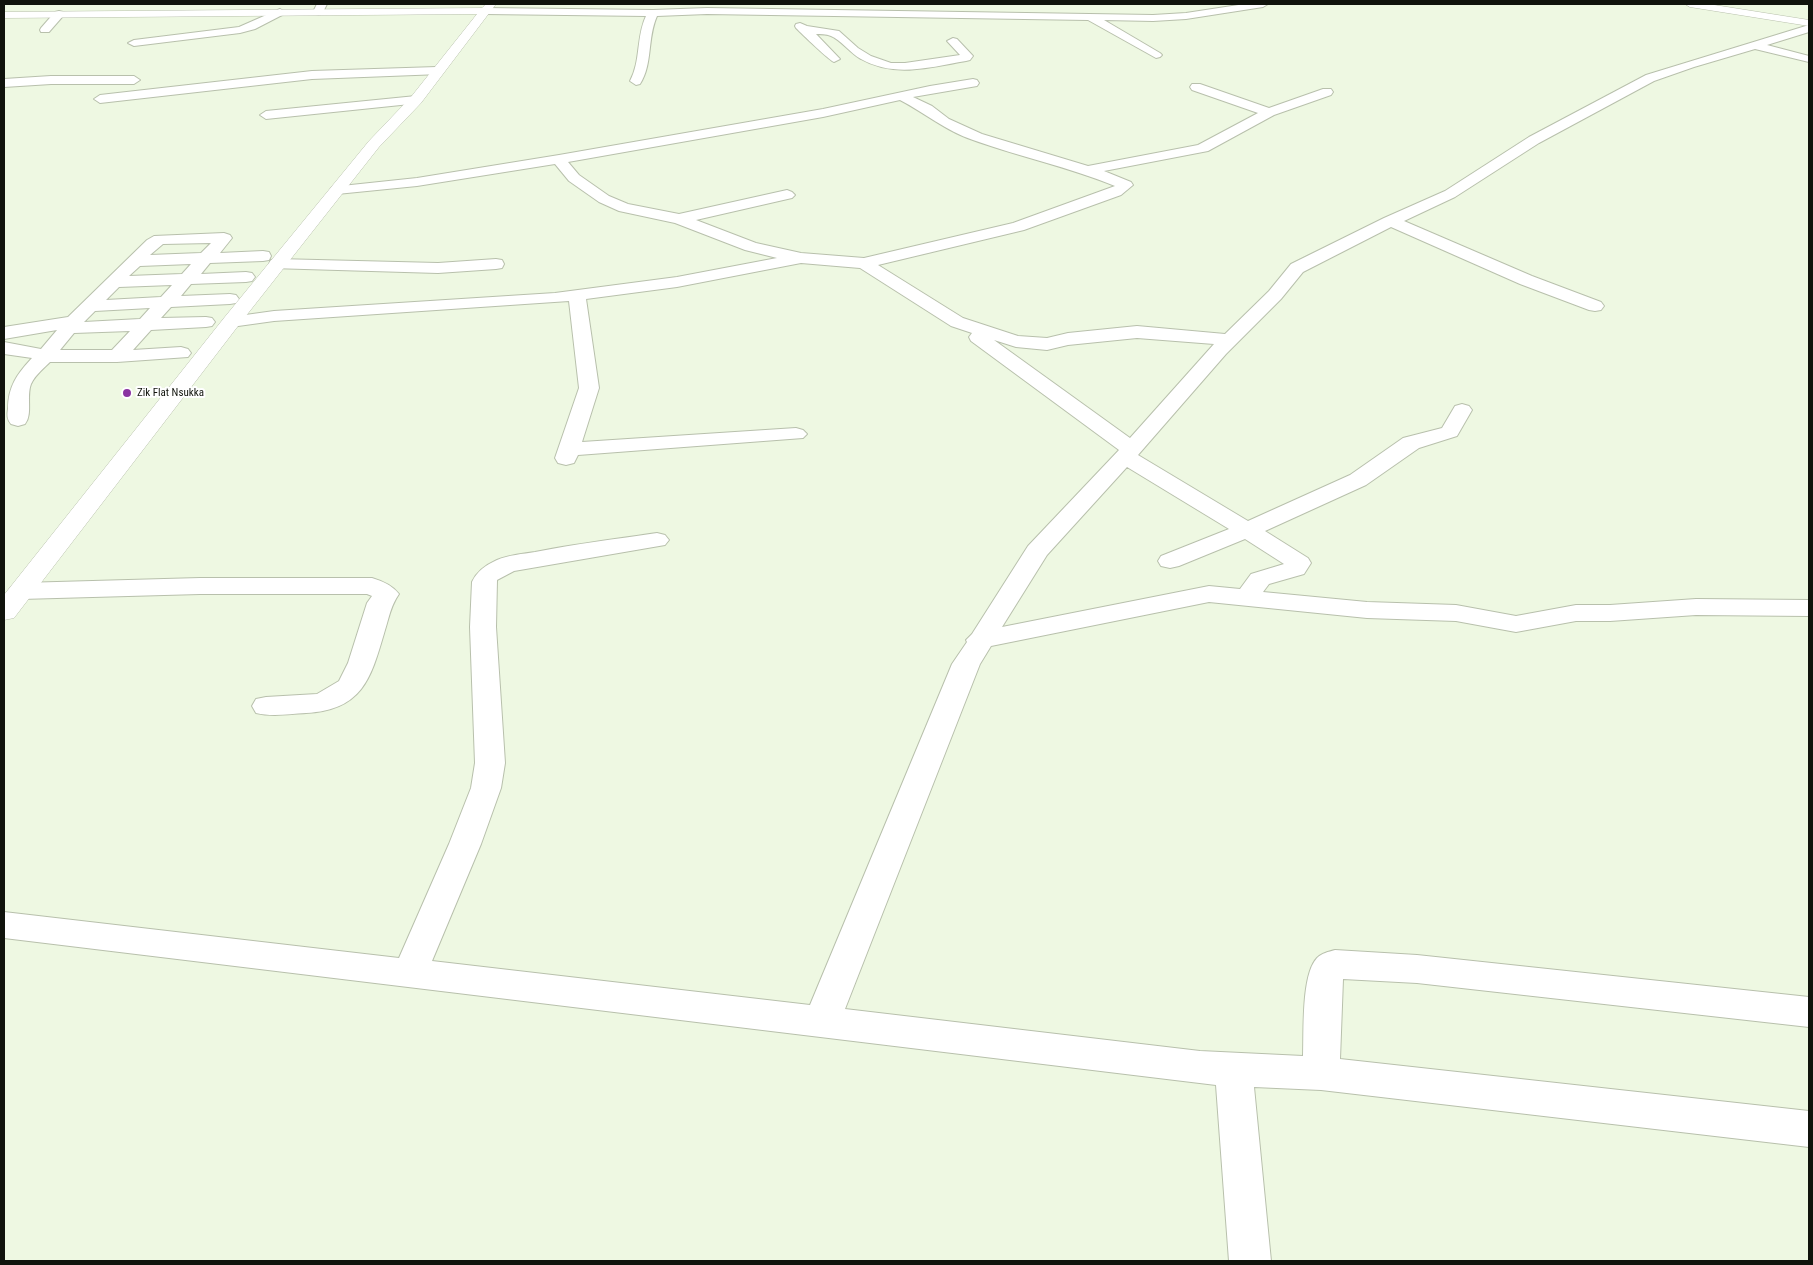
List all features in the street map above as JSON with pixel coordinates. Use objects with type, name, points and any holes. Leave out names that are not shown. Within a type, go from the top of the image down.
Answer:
[{"type":"main road","points":[[1690,4],[1809,22]]},
{"type":"main road","points":[[4,15],[280,12],[320,8],[488,7]]},
{"type":"main road","points":[[4,612],[231,322],[270,260],[337,190],[374,144],[416,100],[488,7]]},
{"type":"street","points":[[696,4],[707,11]]},
{"type":"street","points":[[966,4],[982,15]]},
{"type":"street","points":[[488,7],[653,13],[707,11],[786,14],[841,9],[1089,17],[1186,16],[1263,4]]},
{"type":"street","points":[[134,42],[240,30],[251,27],[280,12]]},
{"type":"street","points":[[636,81],[642,65],[646,28],[653,13]]},
{"type":"street","points":[[45,30],[59,14]]},
{"type":"street","points":[[786,14],[822,45],[834,59]]},
{"type":"street","points":[[1089,17],[1156,55]]},
{"type":"street","points":[[822,1021],[966,664],[979,640],[1037,551],[1230,340],[1275,295],[1297,268],[1450,194],[1534,140],[1650,78],[1670,70],[1756,46],[1809,28]]},
{"type":"street","points":[[803,29],[835,33],[854,50],[867,58],[899,67],[966,58],[967,56],[953,41]]},
{"type":"street","points":[[1792,34],[1809,38]]},
{"type":"street","points":[[1756,46],[1809,59]]},
{"type":"street","points":[[185,77],[238,78],[437,71]]},
{"type":"street","points":[[100,99],[304,76]]},
{"type":"street","points":[[4,83],[51,80],[102,81],[148,79]]},
{"type":"street","points":[[337,190],[417,182],[559,159],[823,113],[901,96],[973,84]]},
{"type":"street","points":[[1196,87],[1269,112]]},
{"type":"street","points":[[1088,170],[1182,154],[1202,148],[1269,112],[1327,92]]},
{"type":"street","points":[[559,159],[574,178],[604,199],[624,208],[679,219],[751,246],[801,258],[852,264],[864,263],[1018,226],[1116,192],[1126,185],[1088,170],[977,137],[944,122],[927,109],[901,96]]},
{"type":"street","points":[[266,114],[416,100]]},
{"type":"street","points":[[679,219],[787,195]]},
{"type":"street","points":[[1390,222],[1526,280],[1594,306]]},
{"type":"street","points":[[18,420],[18,395],[22,380],[90,306],[153,243],[160,239],[224,238],[117,356]]},
{"type":"street","points":[[135,261],[207,258],[438,268],[496,264]]},
{"type":"street","points":[[231,322],[274,316],[577,295],[678,282],[801,258]]},
{"type":"street","points":[[864,263],[957,322],[1052,390],[1128,453],[1299,563],[1295,569],[1260,579],[1246,597]]},
{"type":"street","points":[[114,282],[246,277]]},
{"type":"street","points":[[577,295],[589,388],[567,454],[796,434]]},
{"type":"street","points":[[90,306],[230,299]]},
{"type":"street","points":[[4,333],[72,325],[206,322]]},
{"type":"street","points":[[957,322],[1016,341],[1048,344],[1068,339],[1137,332],[1230,340]]},
{"type":"street","points":[[4,348],[28,351],[45,356],[117,356],[181,353]]},
{"type":"street","points":[[1170,561],[1247,530],[1358,480],[1411,443],[1450,432],[1462,410]]},
{"type":"street","points":[[410,972],[462,852],[486,788],[490,763],[483,627],[484,582],[488,576],[506,565],[551,556],[657,540]]},
{"type":"street","points":[[21,590],[200,586],[372,586],[386,594],[380,603],[362,663],[350,687],[323,703],[266,706]]},
{"type":"street","points":[[979,640],[1210,594],[1366,610],[1456,613],[1516,624],[1576,613],[1610,613],[1696,607],[1809,608]]},
{"type":"street","points":[[4,925],[1234,1070],[1321,1073],[1809,1129]]},
{"type":"street","points":[[1321,1073],[1325,980],[1328,970],[1336,964],[1417,969],[1809,1012]]},
{"type":"street","points":[[1234,1070],[1250,1261]]},
{"type":"place","name":"Zik Flat Nsukka","points":[[127,393]]}]
